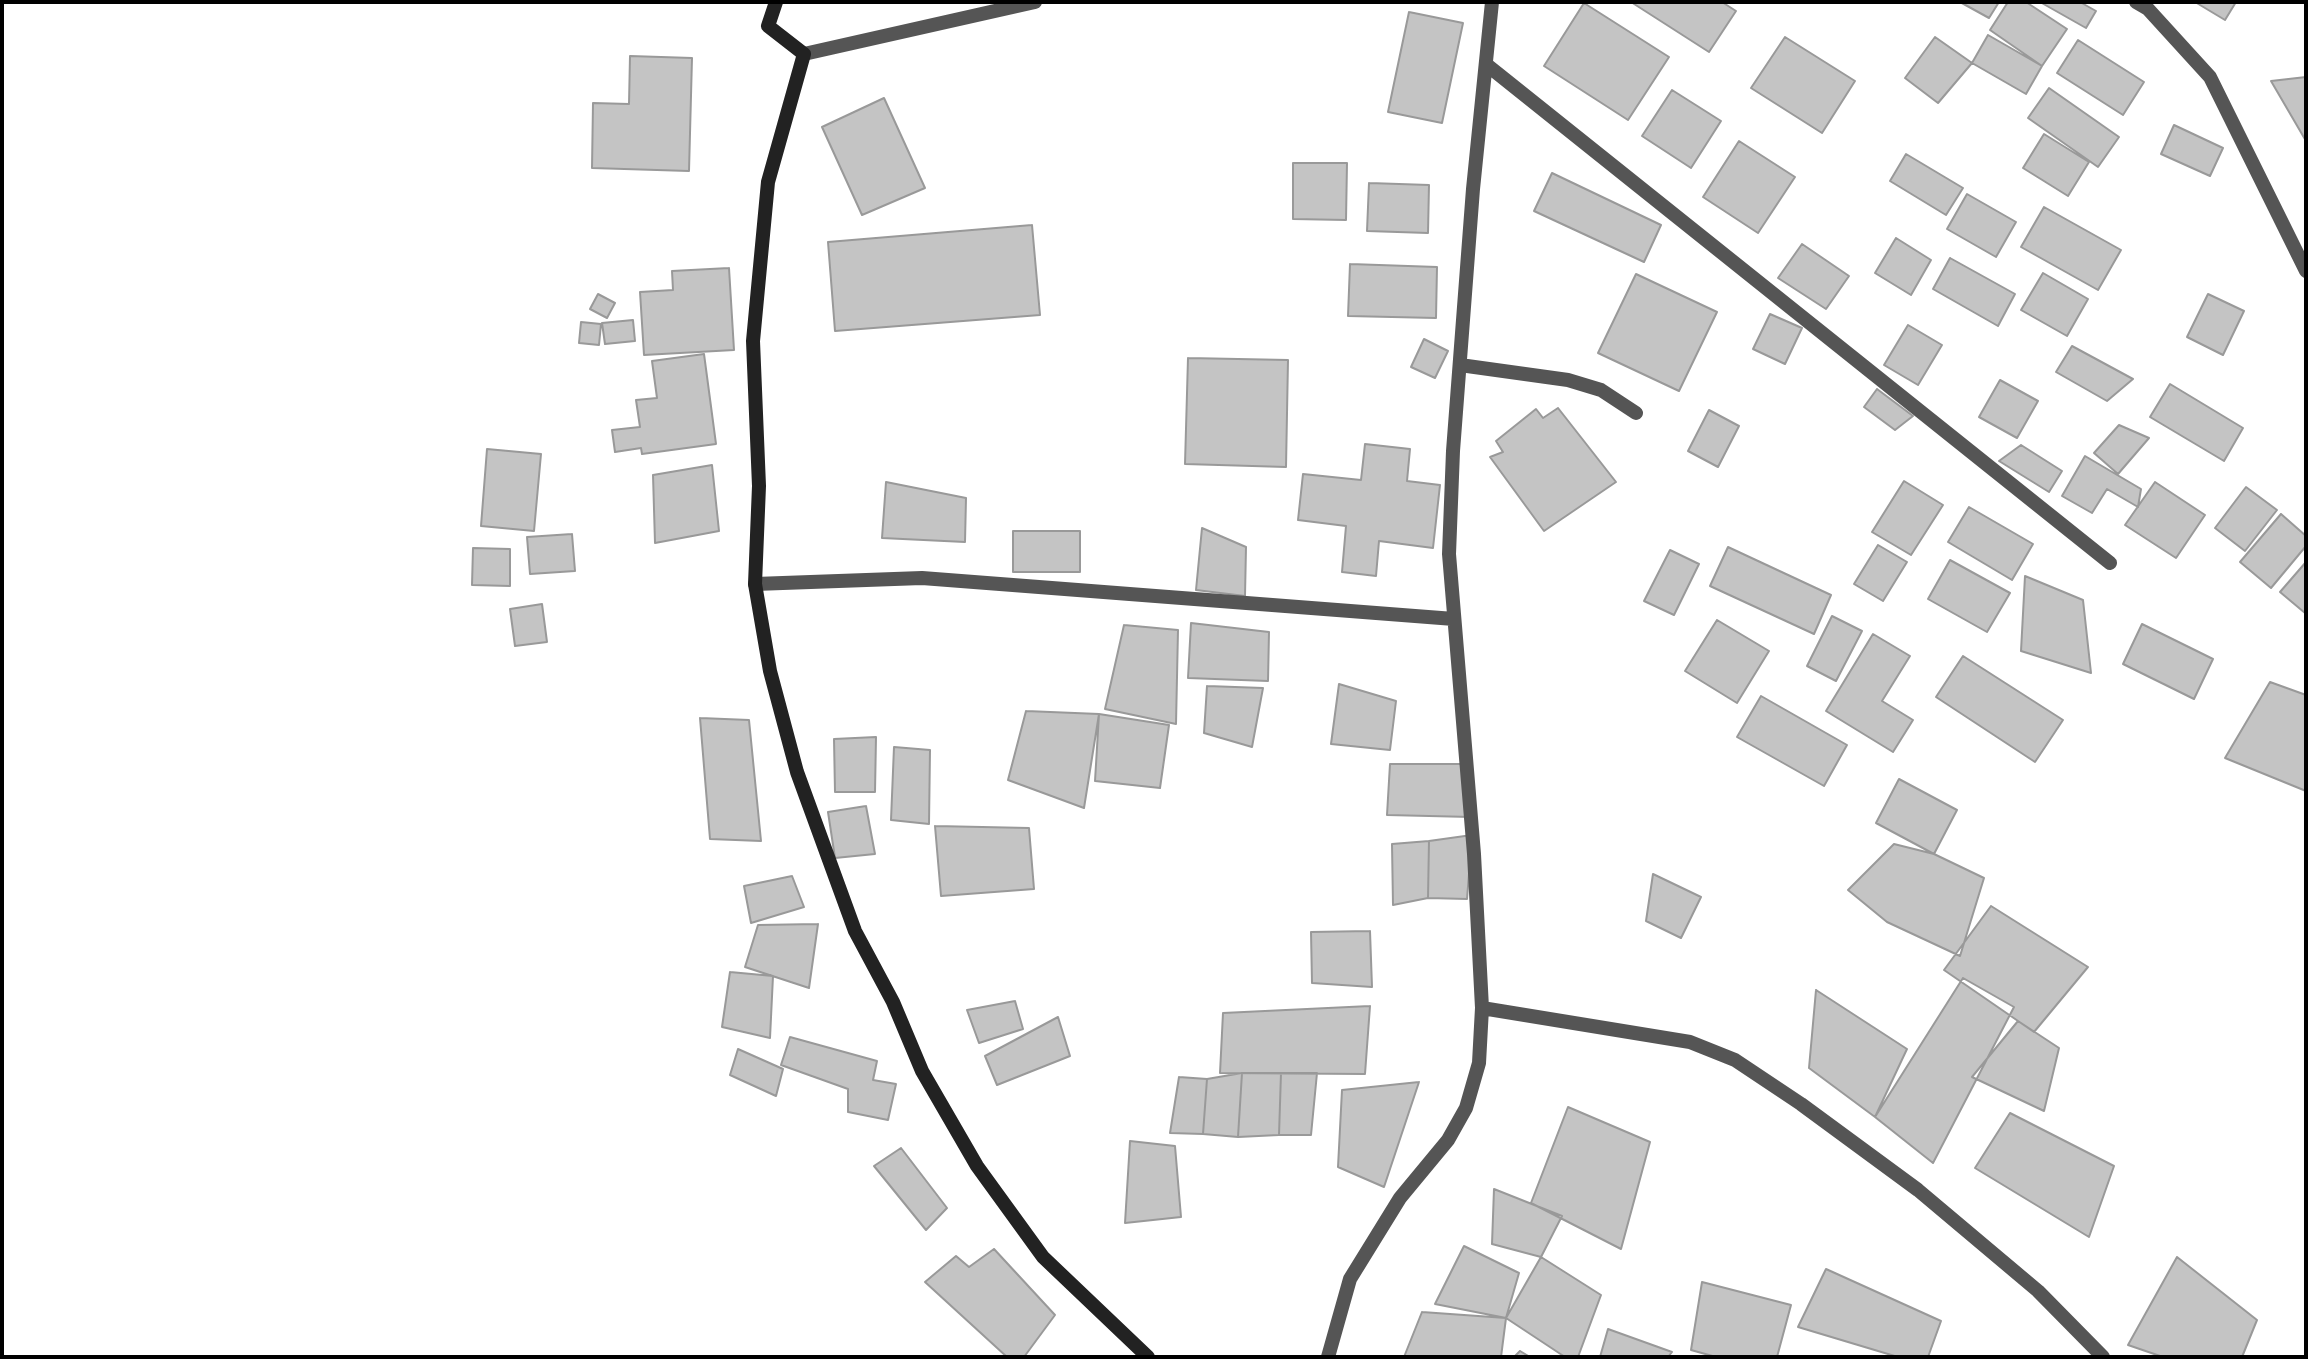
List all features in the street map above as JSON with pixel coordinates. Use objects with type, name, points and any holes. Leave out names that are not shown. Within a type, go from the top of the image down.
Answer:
[{"type":"street","points":[[776,2],[768,26],[804,54]]},
{"type":"street","points":[[804,54],[1035,2]]},
{"type":"street","points":[[1328,1357],[1350,1279],[1399,1198],[1448,1140],[1465,1108],[1479,1063],[1482,1009],[1474,854],[1449,554],[1473,189],[1492,2]]},
{"type":"street","points":[[2136,2],[2148,9],[2210,77],[2306,271]]},
{"type":"street","points":[[804,54],[768,182],[753,341],[759,486],[755,584],[770,671],[797,772],[855,931],[893,1002],[922,1071],[977,1166],[1043,1256],[1148,1357]]},
{"type":"street","points":[[1487,65],[2110,563]]},
{"type":"street","points":[[1460,365],[1568,380],[1601,390],[1636,412]]},
{"type":"street","points":[[755,584],[922,578],[1454,619]]},
{"type":"street","points":[[1482,1009],[1690,1042],[1735,1060],[1801,1104],[1918,1190],[2038,1291],[2103,1357]]},
{"type":"building","points":[[1631,2],[1722,2],[1736,11],[1709,52]]},
{"type":"building","points":[[1960,2],[1999,2],[1989,18]]},
{"type":"building","points":[[2008,2],[2026,2],[2067,29],[2042,66],[1990,30]]},
{"type":"building","points":[[2040,2],[2080,2],[2096,11],[2086,28]]},
{"type":"building","points":[[2195,2],[2236,2],[2225,20]]},
{"type":"building","points":[[1584,3],[1669,57],[1628,120],[1544,66]]},
{"type":"building","points":[[1409,12],[1463,23],[1442,123],[1388,112]]},
{"type":"building","points":[[1988,35],[2042,66],[2026,94],[1972,63]]},
{"type":"building","points":[[1785,37],[1855,81],[1822,133],[1751,88]]},
{"type":"building","points":[[1935,37],[1972,63],[1938,103],[1905,78]]},
{"type":"building","points":[[2078,40],[2144,82],[2123,115],[2057,73]]},
{"type":"building","points":[[630,56],[692,58],[689,171],[592,168],[593,103],[629,104]]},
{"type":"building","points":[[2306,77],[2306,141],[2271,81]]},
{"type":"building","points":[[2049,88],[2119,137],[2098,167],[2028,118]]},
{"type":"building","points":[[1672,90],[1721,121],[1691,168],[1642,136]]},
{"type":"building","points":[[884,98],[925,188],[862,215],[822,127]]},
{"type":"building","points":[[2174,125],[2223,148],[2210,176],[2161,154]]},
{"type":"building","points":[[2044,134],[2089,162],[2068,196],[2023,168]]},
{"type":"building","points":[[1739,141],[1795,177],[1758,233],[1703,197]]},
{"type":"building","points":[[1906,154],[1963,188],[1946,215],[1890,181]]},
{"type":"building","points":[[1293,163],[1347,163],[1346,220],[1293,219]]},
{"type":"building","points":[[1552,173],[1661,225],[1644,262],[1534,211]]},
{"type":"building","points":[[1369,183],[1429,185],[1428,233],[1367,231]]},
{"type":"building","points":[[1967,194],[2016,222],[1996,257],[1947,229]]},
{"type":"building","points":[[2044,207],[2121,250],[2098,290],[2021,247]]},
{"type":"building","points":[[1032,225],[1040,315],[835,331],[828,242]]},
{"type":"building","points":[[1896,238],[1931,260],[1911,295],[1875,273]]},
{"type":"building","points":[[1802,244],[1849,276],[1826,309],[1778,278]]},
{"type":"building","points":[[1950,258],[2015,294],[1998,326],[1933,289]]},
{"type":"building","points":[[1350,264],[1437,267],[1436,318],[1348,316]]},
{"type":"building","points":[[729,268],[734,350],[644,355],[640,292],[673,290],[672,271]]},
{"type":"building","points":[[2043,273],[2088,299],[2067,336],[2021,310]]},
{"type":"building","points":[[1636,274],[1717,312],[1679,391],[1598,353]]},
{"type":"building","points":[[598,294],[615,303],[607,318],[590,309]]},
{"type":"building","points":[[2208,294],[2244,311],[2223,355],[2187,337]]},
{"type":"building","points":[[1770,314],[1802,328],[1785,364],[1753,349]]},
{"type":"building","points":[[633,320],[635,341],[605,344],[602,323]]},
{"type":"building","points":[[581,322],[601,324],[599,345],[579,343]]},
{"type":"building","points":[[1908,325],[1942,345],[1918,385],[1884,365]]},
{"type":"building","points":[[1424,339],[1448,351],[1435,378],[1411,367]]},
{"type":"building","points":[[2072,346],[2133,379],[2107,401],[2056,372]]},
{"type":"building","points":[[704,354],[716,444],[642,454],[641,448],[615,452],[612,430],[640,427],[636,400],[657,398],[652,361]]},
{"type":"building","points":[[1188,358],[1288,360],[1286,467],[1185,464]]},
{"type":"building","points":[[2000,380],[2038,401],[2017,438],[1979,417]]},
{"type":"building","points":[[2170,384],[2243,428],[2224,461],[2150,417]]},
{"type":"building","points":[[1877,389],[1913,416],[1895,430],[1864,407]]},
{"type":"building","points":[[1558,408],[1616,482],[1544,531],[1490,457],[1503,452],[1496,441],[1536,409],[1543,418]]},
{"type":"building","points":[[1709,410],[1739,426],[1718,467],[1688,451]]},
{"type":"building","points":[[2119,425],[2149,438],[2118,474],[2094,453]]},
{"type":"building","points":[[1365,444],[1410,449],[1407,481],[1440,485],[1433,548],[1379,541],[1376,576],[1342,572],[1346,526],[1298,520],[1303,474],[1361,480]]},
{"type":"building","points":[[2021,445],[2062,471],[2049,492],[1999,461]]},
{"type":"building","points":[[487,449],[541,454],[534,531],[481,526]]},
{"type":"building","points":[[2085,456],[2141,489],[2138,507],[2107,489],[2092,513],[2062,496]]},
{"type":"building","points":[[712,465],[719,531],[655,543],[653,475]]},
{"type":"building","points":[[1904,481],[1943,505],[1911,555],[1872,532]]},
{"type":"building","points":[[886,482],[966,498],[965,542],[882,538]]},
{"type":"building","points":[[2155,482],[2205,515],[2176,558],[2125,525]]},
{"type":"building","points":[[2246,487],[2277,510],[2245,551],[2215,528]]},
{"type":"building","points":[[1969,507],[2033,544],[2012,580],[1948,542]]},
{"type":"building","points":[[2281,514],[2306,536],[2306,546],[2271,588],[2240,562]]},
{"type":"building","points":[[1202,528],[1246,547],[1245,596],[1196,590]]},
{"type":"building","points":[[1013,531],[1080,531],[1080,572],[1013,572]]},
{"type":"building","points":[[572,534],[575,571],[530,574],[527,537]]},
{"type":"building","points":[[1878,545],[1907,562],[1883,601],[1854,584]]},
{"type":"building","points":[[1728,547],[1831,595],[1814,634],[1710,586]]},
{"type":"building","points":[[473,548],[510,549],[510,586],[472,585]]},
{"type":"building","points":[[1670,550],[1699,564],[1674,615],[1644,601]]},
{"type":"building","points":[[1950,560],[2010,593],[1987,632],[1928,599]]},
{"type":"building","points":[[2306,562],[2306,612],[2305,613],[2280,592]]},
{"type":"building","points":[[2025,576],[2083,600],[2091,673],[2021,651]]},
{"type":"building","points":[[542,604],[547,642],[515,646],[510,609]]},
{"type":"building","points":[[1832,616],[1862,631],[1836,681],[1807,666]]},
{"type":"building","points":[[1717,620],[1769,651],[1737,703],[1685,671]]},
{"type":"building","points":[[1191,623],[1269,632],[1268,681],[1188,678]]},
{"type":"building","points":[[2142,624],[2213,659],[2194,699],[2123,664]]},
{"type":"building","points":[[1124,625],[1178,630],[1176,724],[1105,709]]},
{"type":"building","points":[[1873,634],[1910,656],[1882,701],[1913,720],[1893,752],[1826,711]]},
{"type":"building","points":[[1963,656],[2063,720],[2035,762],[1936,697]]},
{"type":"building","points":[[2270,682],[2306,695],[2306,791],[2225,758]]},
{"type":"building","points":[[1339,684],[1396,701],[1390,750],[1331,744]]},
{"type":"building","points":[[1207,686],[1263,688],[1252,747],[1204,733]]},
{"type":"building","points":[[1761,696],[1847,745],[1824,786],[1737,737]]},
{"type":"building","points":[[1026,711],[1099,714],[1084,808],[1008,780]]},
{"type":"building","points":[[1099,714],[1169,725],[1160,788],[1095,781]]},
{"type":"building","points":[[700,718],[749,720],[761,841],[710,839]]},
{"type":"building","points":[[876,737],[875,792],[835,792],[834,739]]},
{"type":"building","points":[[894,747],[930,750],[929,824],[891,820]]},
{"type":"building","points":[[1390,764],[1466,764],[1471,817],[1387,815]]},
{"type":"building","points":[[1899,779],[1957,810],[1934,854],[1876,823]]},
{"type":"building","points":[[866,806],[875,854],[835,858],[828,812]]},
{"type":"building","points":[[935,826],[1029,828],[1034,889],[941,896]]},
{"type":"building","points":[[1472,835],[1467,899],[1428,898],[1429,841]]},
{"type":"building","points":[[1429,841],[1428,898],[1393,905],[1392,844]]},
{"type":"building","points":[[1894,844],[1934,854],[1984,878],[1960,956],[1887,922],[1848,890]]},
{"type":"building","points":[[1653,874],[1701,897],[1681,938],[1646,921]]},
{"type":"building","points":[[792,876],[804,907],[751,923],[744,886]]},
{"type":"building","points":[[1991,906],[2088,967],[2034,1032],[1944,970]]},
{"type":"building","points":[[818,924],[809,988],[745,967],[758,925]]},
{"type":"building","points":[[1370,931],[1372,987],[1312,983],[1311,932]]},
{"type":"building","points":[[730,972],[773,976],[770,1038],[722,1027]]},
{"type":"building","points":[[1963,978],[2014,1007],[1933,1163],[1875,1117]]},
{"type":"building","points":[[1816,990],[1907,1049],[1875,1117],[1809,1068]]},
{"type":"building","points":[[1015,1001],[1023,1029],[979,1043],[967,1010]]},
{"type":"building","points":[[1370,1006],[1365,1074],[1220,1073],[1223,1013]]},
{"type":"building","points":[[1058,1017],[1070,1056],[997,1085],[985,1056]]},
{"type":"building","points":[[2018,1021],[2059,1048],[2044,1111],[1972,1077]]},
{"type":"building","points":[[790,1037],[877,1061],[873,1080],[896,1084],[888,1120],[848,1112],[848,1089],[781,1065]]},
{"type":"building","points":[[738,1049],[783,1069],[776,1096],[730,1075]]},
{"type":"building","points":[[1242,1073],[1238,1137],[1203,1134],[1207,1079]]},
{"type":"building","points":[[1242,1073],[1281,1073],[1279,1135],[1238,1137]]},
{"type":"building","points":[[1281,1073],[1317,1073],[1311,1135],[1279,1135]]},
{"type":"building","points":[[1179,1077],[1207,1079],[1203,1134],[1170,1133]]},
{"type":"building","points":[[1419,1082],[1384,1187],[1338,1167],[1342,1090]]},
{"type":"building","points":[[1568,1107],[1650,1142],[1621,1249],[1531,1203]]},
{"type":"building","points":[[2010,1113],[2114,1166],[2089,1237],[1975,1168]]},
{"type":"building","points":[[1130,1141],[1175,1146],[1181,1217],[1125,1223]]},
{"type":"building","points":[[901,1148],[947,1208],[926,1230],[874,1166]]},
{"type":"building","points":[[1494,1189],[1562,1216],[1541,1257],[1492,1244]]},
{"type":"building","points":[[1464,1246],[1519,1273],[1506,1318],[1435,1304]]},
{"type":"building","points":[[994,1249],[1055,1315],[1024,1357],[1007,1357],[925,1282],[956,1256],[969,1267]]},
{"type":"building","points":[[1541,1257],[1601,1295],[1578,1357],[1565,1357],[1506,1318]]},
{"type":"building","points":[[2177,1257],[2257,1320],[2242,1357],[2163,1357],[2128,1345]]},
{"type":"building","points":[[1826,1269],[1941,1321],[1928,1357],[1898,1357],[1798,1327]]},
{"type":"building","points":[[1702,1282],[1791,1305],[1777,1357],[1716,1357],[1691,1350]]},
{"type":"building","points":[[1422,1312],[1506,1318],[1501,1357],[1404,1357]]},
{"type":"building","points":[[1608,1329],[1672,1352],[1668,1357],[1600,1357]]},
{"type":"building","points":[[1520,1351],[1530,1357],[1514,1357]]}]
